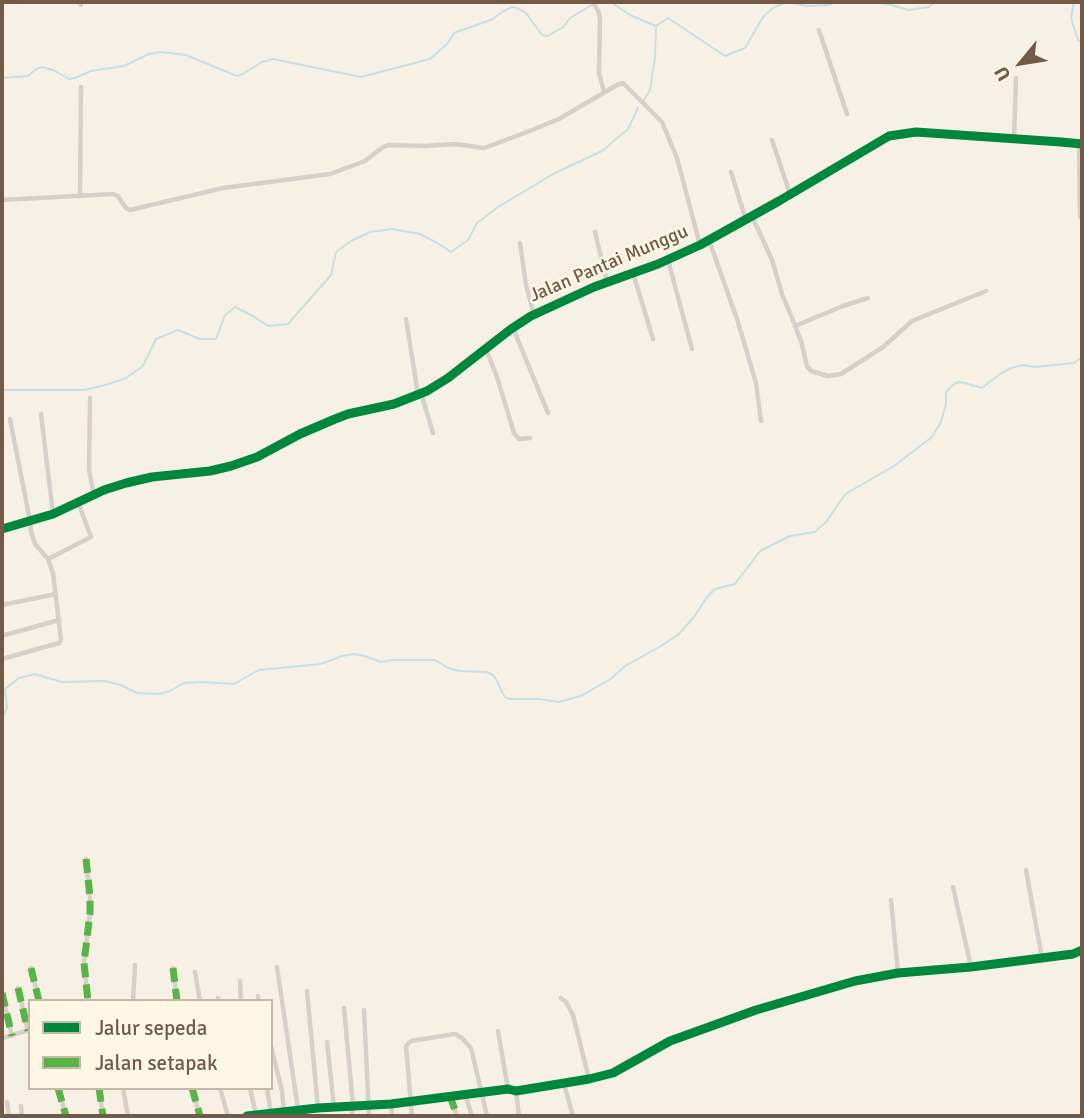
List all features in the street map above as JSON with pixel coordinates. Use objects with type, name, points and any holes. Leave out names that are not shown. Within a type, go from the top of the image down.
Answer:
[{"type":"street","points":[[593,2],[600,20],[599,73],[604,92]]},
{"type":"street","points":[[819,30],[847,114]]},
{"type":"street","points":[[1014,139],[1016,78]]},
{"type":"street","points":[[2,200],[116,195],[130,210],[223,188],[330,174],[365,161],[388,145],[455,144],[484,148],[559,119],[623,83],[662,122],[677,158],[700,245]]},
{"type":"street","points":[[80,196],[81,87]]},
{"type":"street","name":"Jalan Pantai Munggu","points":[[2,529],[54,514],[126,482],[231,466],[257,457],[300,434],[348,414],[394,404],[420,394],[447,378],[534,315],[700,245],[894,134],[916,132],[1081,144]]},
{"type":"street","points":[[772,140],[790,194]]},
{"type":"street","points":[[1080,217],[1081,144]]},
{"type":"street","points":[[732,172],[746,220]]},
{"type":"street","points":[[752,216],[772,260],[811,372],[837,375],[883,347],[912,321],[986,291]]},
{"type":"street","points":[[596,232],[607,282]]},
{"type":"street","points":[[709,240],[756,383],[761,421]]},
{"type":"street","points":[[520,243],[526,285],[534,315]]},
{"type":"street","points":[[668,260],[692,349]]},
{"type":"street","points":[[633,273],[653,339]]},
{"type":"street","points":[[795,326],[868,298]]},
{"type":"street","points":[[406,318],[420,394],[433,433]]},
{"type":"street","points":[[513,328],[548,413]]},
{"type":"street","points":[[486,349],[498,377],[514,433],[520,439],[530,438]]},
{"type":"street","points":[[90,398],[89,470],[94,495]]},
{"type":"street","points":[[41,414],[54,514]]},
{"type":"street","points":[[2,659],[60,643],[61,636],[53,573],[48,559],[35,544],[31,531],[10,419]]},
{"type":"street","points":[[48,559],[91,537],[78,502]]},
{"type":"street","points":[[2,605],[56,594]]},
{"type":"street","points":[[5,635],[59,620]]},
{"type":"street","points":[[86,859],[90,897],[84,962],[88,999]]},
{"type":"street","points":[[1026,870],[1042,958]]},
{"type":"street","points":[[953,887],[971,967]]},
{"type":"street","points":[[891,900],[898,973]]},
{"type":"street","points":[[247,1116],[284,1112],[298,1114],[318,1108],[391,1104],[564,1084],[613,1073],[670,1041],[756,1010],[855,981],[898,973],[1073,954],[1082,950]]},
{"type":"street","points":[[133,999],[135,965]]},
{"type":"street","points":[[277,967],[298,1114]]},
{"type":"street","points":[[31,968],[39,999]]},
{"type":"street","points":[[173,968],[177,999]]},
{"type":"street","points":[[195,972],[200,999]]},
{"type":"street","points":[[240,981],[241,999]]},
{"type":"street","points":[[18,988],[28,1026]]},
{"type":"street","points":[[307,991],[318,1108]]},
{"type":"street","points":[[2,993],[12,1036]]},
{"type":"street","points":[[561,998],[573,1015],[589,1079]]},
{"type":"street","points":[[344,1008],[352,1116]]},
{"type":"street","points":[[364,1010],[369,1116]]},
{"type":"street","points":[[2,1038],[28,1030]]},
{"type":"street","points":[[498,1031],[508,1089]]},
{"type":"street","points":[[412,1116],[406,1046],[411,1041],[455,1034],[471,1048],[487,1116]]},
{"type":"street","points":[[327,1042],[334,1107]]},
{"type":"street","points":[[273,1054],[284,1112]]},
{"type":"street","points":[[564,1084],[573,1116]]},
{"type":"street","points":[[59,1090],[66,1116]]},
{"type":"street","points":[[99,1090],[103,1116]]},
{"type":"street","points":[[123,1090],[128,1116]]},
{"type":"street","points":[[193,1090],[200,1116]]},
{"type":"street","points":[[221,1090],[228,1116]]},
{"type":"street","points":[[250,1090],[256,1115]]},
{"type":"street","points":[[267,1090],[271,1115]]},
{"type":"street","points":[[516,1091],[519,1116]]},
{"type":"street","points":[[465,1094],[472,1116]]},
{"type":"street","points":[[450,1096],[457,1116]]},
{"type":"street","points":[[7,1102],[9,1116]]},
{"type":"street","points":[[391,1104],[392,1116]]},
{"type":"street","points":[[21,1106],[22,1116]]},
{"type":"waterway","points":[[2,78],[28,76],[42,67],[69,79],[91,71],[124,66],[149,54],[161,52],[186,55],[237,76],[273,59],[361,77],[430,59],[448,43],[454,33],[493,19],[512,7],[526,13],[542,35],[548,36],[563,27],[570,18],[597,2]]},
{"type":"waterway","points":[[611,2],[630,15],[656,26]]},
{"type":"waterway","points":[[644,100],[650,90],[656,26],[668,18],[725,56],[745,48],[763,17],[774,7],[788,2],[807,6],[829,5],[835,2]]},
{"type":"waterway","points":[[880,2],[909,10],[929,7],[934,2]]},
{"type":"waterway","points":[[1074,2],[1071,18],[1078,40],[1082,43]]},
{"type":"waterway","points":[[2,390],[85,390],[126,378],[143,366],[156,339],[178,330],[200,339],[216,339],[225,315],[235,307],[268,326],[288,324],[331,275],[336,252],[370,232],[392,229],[420,234],[451,252],[468,240],[477,223],[498,207],[555,173],[602,151],[628,129],[638,108]]},
{"type":"waterway","points":[[2,718],[7,708],[5,689],[19,678],[35,674],[62,682],[105,681],[137,693],[159,694],[184,683],[234,684],[259,670],[321,664],[354,654],[381,662],[435,660],[460,671],[487,672],[496,679],[506,698],[511,699],[558,702],[581,696],[678,635],[707,597],[715,589],[735,584],[760,551],[790,536],[815,532],[827,521],[847,493],[894,466],[932,437],[941,422],[946,392],[954,384],[959,382],[982,388],[1011,368],[1074,363],[1082,357]]},
{"type":"marked path","points":[[86,859],[90,897],[84,963],[88,999]]},
{"type":"marked path","points":[[31,968],[39,999]]},
{"type":"marked path","points":[[173,968],[177,999]]},
{"type":"marked path","points":[[18,988],[28,1031]]},
{"type":"marked path","points":[[2,993],[12,1036]]},
{"type":"marked path","points":[[59,1090],[66,1116]]},
{"type":"marked path","points":[[99,1090],[103,1116]]},
{"type":"marked path","points":[[193,1090],[200,1116]]},
{"type":"marked path","points":[[450,1096],[457,1116]]},
{"type":"cycle path","points":[[2,529],[53,514],[104,490],[126,483],[231,466],[257,457],[300,434],[348,414],[394,404],[427,391],[531,316],[594,287],[658,264],[700,245],[889,136],[916,132],[1082,144]]},
{"type":"cycle path","points":[[247,1116],[391,1104],[508,1089],[516,1091],[589,1079],[613,1073],[670,1041],[756,1010],[855,981],[898,973],[1073,954],[1082,950]]}]
